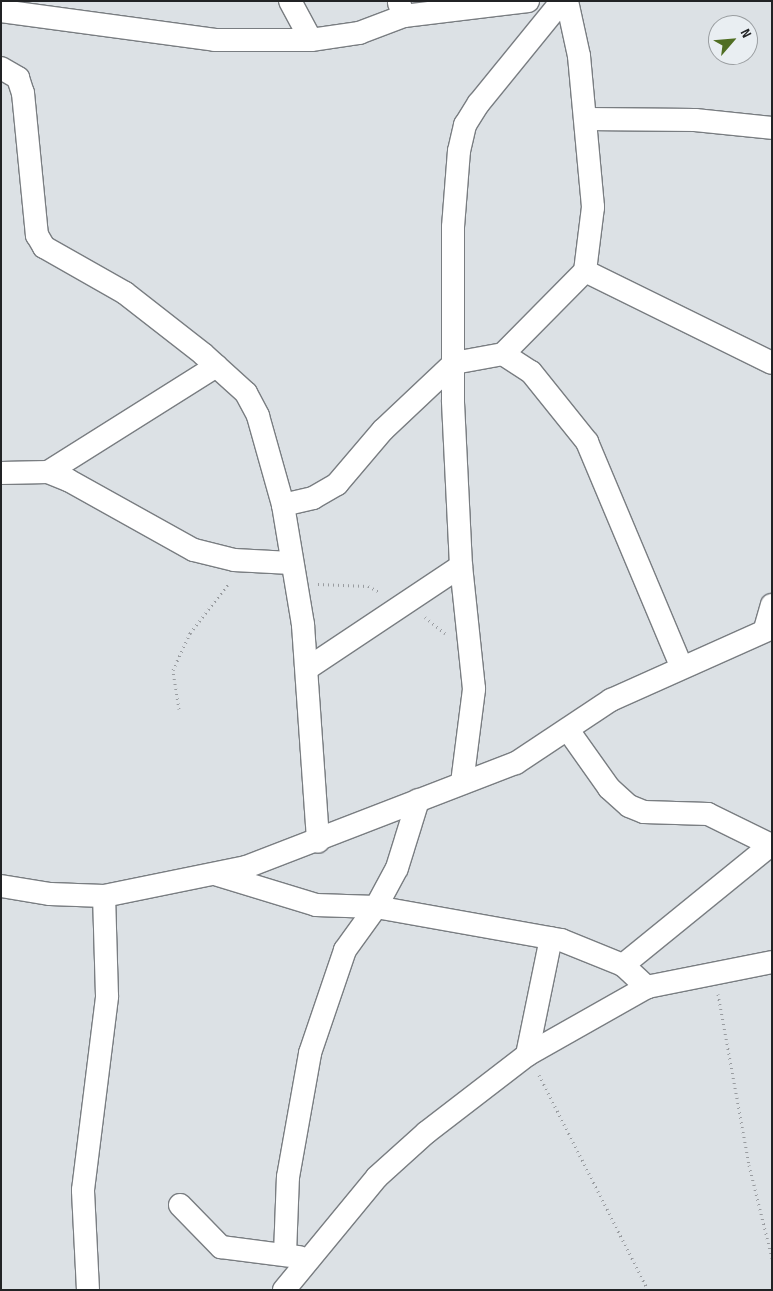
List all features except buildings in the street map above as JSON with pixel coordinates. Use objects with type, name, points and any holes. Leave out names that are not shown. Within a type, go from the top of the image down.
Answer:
[{"type":"street","points":[[290,1],[311,40]]},
{"type":"street","points":[[1,11],[215,40],[311,40],[359,33],[402,9],[528,1]]},
{"type":"street","points":[[462,784],[474,689],[462,566],[454,363],[453,227],[459,151],[465,126],[562,1]]},
{"type":"street","points":[[283,505],[313,498],[337,484],[383,430],[454,363],[503,354],[585,272],[593,207],[586,119],[567,1]]},
{"type":"street","points":[[1,68],[18,78],[23,93],[37,235],[44,248],[125,294],[216,366],[246,393],[258,416],[283,505],[308,668],[318,841]]},
{"type":"street","points":[[586,119],[695,120],[772,128]]},
{"type":"street","points":[[585,272],[772,363]]},
{"type":"street","points":[[503,354],[531,372],[587,442],[681,666]]},
{"type":"street","points":[[48,472],[216,366]]},
{"type":"street","points":[[1,473],[48,472],[194,550],[248,562],[291,563]]},
{"type":"street","points":[[308,668],[462,566]]},
{"type":"street","points":[[1,886],[50,894],[104,896],[217,874],[318,841],[516,763],[611,700],[681,666],[716,655],[769,629],[772,605]]},
{"type":"street","points":[[568,730],[609,788],[629,806],[644,812],[708,814],[771,845],[623,965]]},
{"type":"street","points":[[285,1254],[288,1177],[310,1053],[345,950],[376,907],[397,868],[418,800]]},
{"type":"street","points":[[217,874],[316,906],[343,910],[376,907],[551,938],[623,965],[647,987]]},
{"type":"street","points":[[88,1290],[83,1190],[107,996],[104,896]]},
{"type":"street","points":[[527,1055],[551,938]]},
{"type":"street","points":[[284,1290],[377,1177],[427,1132],[527,1055],[647,987],[714,971],[772,962]]},
{"type":"street","points":[[180,1205],[221,1247],[285,1254],[310,1260]]},
{"type":"path","points":[[179,709],[172,680],[182,650],[204,612],[248,562]]},
{"type":"path","points":[[714,971],[749,1165],[772,1258]]},
{"type":"path","points":[[527,1055],[621,1230],[648,1290]]}]
